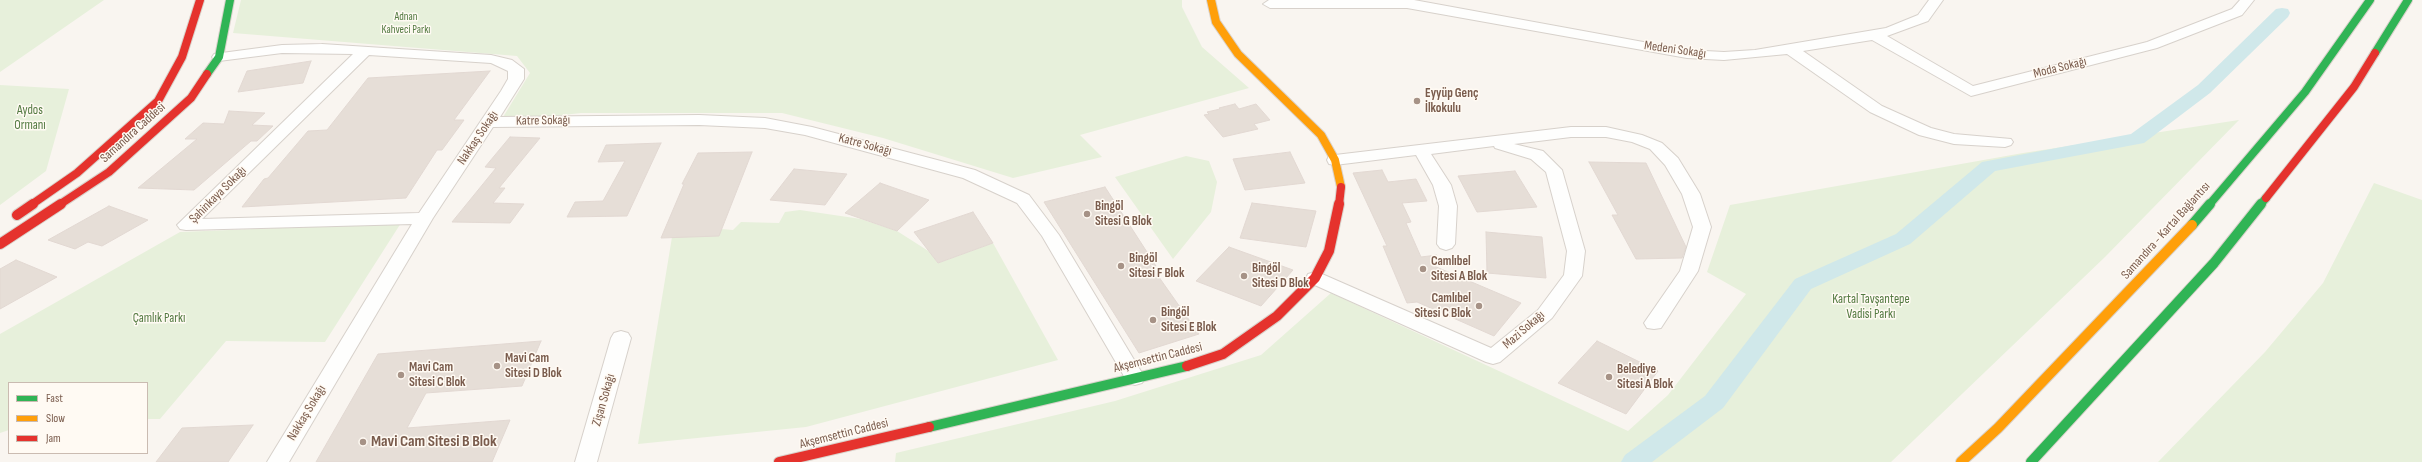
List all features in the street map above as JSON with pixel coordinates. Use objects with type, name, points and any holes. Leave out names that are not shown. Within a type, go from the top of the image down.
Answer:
[{"type":"main road","name":"Samandıra Caddesi","points":[[8,221],[77,173],[158,101],[182,57],[200,0]]},
{"type":"main road","name":"Samandıra Caddesi","points":[[0,244],[109,172],[191,98],[219,57],[230,0]]},
{"type":"main road","name":"Akşemsettin Caddesi","points":[[779,462],[1177,368],[1223,354],[1277,316],[1315,278],[1329,251],[1338,216],[1341,188],[1335,160],[1320,135],[1238,54],[1225,38],[1216,22],[1211,0]]},
{"type":"main road","name":"Samandıra - Kartal Bağlantısı","points":[[1961,462],[1998,428],[2186,231],[2305,92],[2370,0]]},
{"type":"main road","points":[[2031,462],[2214,263],[2354,87],[2408,0]]},
{"type":"street","name":"Medeni Sokağı","points":[[1270,4],[1407,2],[1687,54],[1724,56],[1756,54],[1875,35],[1923,18],[1936,0]]},
{"type":"street","name":"Moda Sokağı","points":[[1875,35],[1971,90],[2152,45],[2237,12],[2243,1]]},
{"type":"street","name":"Nakkaş Sokağı","points":[[219,57],[282,49],[322,48],[364,52],[491,59],[507,63],[516,69],[516,79],[424,218],[278,462]]},
{"type":"street","points":[[1790,49],[1876,109],[1925,132],[1954,139],[2006,142]]},
{"type":"street","name":"Şahinkaya Sokağı","points":[[364,52],[186,225],[312,224],[424,218]]},
{"type":"street","name":"Katre Sokağı","points":[[488,122],[699,120],[764,123],[814,132],[940,166],[988,182],[1023,199],[1050,235],[1134,378]]},
{"type":"street","name":"Mazi Sokağı","points":[[1335,160],[1571,132],[1606,132],[1636,138],[1656,146],[1672,162],[1691,194],[1702,227],[1689,271],[1654,323]]},
{"type":"street","name":"Mazi Sokağı","points":[[1315,278],[1493,357],[1499,353],[1545,314],[1573,276],[1576,251],[1554,170],[1537,155],[1514,147],[1484,142]]},
{"type":"street","points":[[1421,150],[1442,185],[1448,206],[1446,244]]},
{"type":"street","name":"Zişan Sokağı","points":[[586,462],[621,338]]},
{"type":"green space","name":"Aydos Ormanı","points":[[0,0],[104,0],[0,72]]},
{"type":"green space","name":"Adnan Kahveci Parkı","points":[[241,0],[1182,0],[1182,7],[1202,47],[1249,88],[1080,135],[1102,157],[1013,178],[883,138],[782,113],[581,113],[500,122],[530,73],[517,56],[233,33]]},
{"type":"green space","name":"Aydos Ormanı","points":[[0,85],[69,89],[46,171],[0,205]]},
{"type":"green space","name":"Kartal Tavşantepe Vadisi Parkı","points":[[2239,120],[2105,257],[1891,462],[895,462],[896,453],[1115,401],[1261,355],[1331,293],[1628,431],[1668,395],[1746,294],[1707,272],[1730,205],[2023,153]]},
{"type":"green space","points":[[1186,156],[1209,161],[1217,182],[1211,212],[1173,259],[1115,177]]},
{"type":"green space","points":[[2374,183],[2422,200],[2422,462],[2158,462],[2265,352],[2323,283]]},
{"type":"green space","points":[[800,210],[861,219],[897,231],[930,252],[938,263],[993,243],[1058,360],[806,427],[638,444],[672,237],[721,229],[733,230],[741,222],[779,223],[785,212]]},
{"type":"green space","name":"Çamlık Parkı","points":[[401,223],[325,342],[226,341],[160,419],[148,419],[148,382],[8,382],[8,430],[0,433],[0,334],[180,232]]},
{"type":"building","points":[[311,61],[303,83],[238,92],[247,71]]},
{"type":"building","points":[[490,71],[454,120],[464,120],[442,150],[437,150],[406,198],[242,207],[264,179],[268,178],[308,131],[327,130],[368,78]]},
{"type":"building","points":[[1235,104],[1239,109],[1256,104],[1270,120],[1254,124],[1258,129],[1223,137],[1204,115],[1209,114],[1207,112]]},
{"type":"building","points":[[229,111],[265,113],[252,125],[273,126],[257,141],[251,141],[194,190],[138,188],[197,139],[185,139],[203,123],[224,124]]},
{"type":"building","points":[[510,137],[540,138],[499,188],[505,188],[493,203],[524,204],[510,223],[452,222],[496,168],[485,167]]},
{"type":"building","points":[[661,143],[627,216],[567,217],[575,202],[603,201],[625,161],[598,162],[606,145]]},
{"type":"building","points":[[752,152],[719,236],[661,238],[684,184],[682,184],[698,153]]},
{"type":"building","points":[[1290,152],[1305,183],[1245,190],[1233,159]]},
{"type":"building","points":[[1589,162],[1646,163],[1686,247],[1682,258],[1636,259],[1612,215],[1618,215]]},
{"type":"building","points":[[794,169],[847,174],[825,205],[770,200]]},
{"type":"building","points":[[1382,170],[1388,182],[1416,179],[1427,201],[1402,203],[1411,222],[1406,223],[1421,257],[1437,255],[1434,266],[1521,303],[1494,336],[1417,302],[1407,303],[1383,246],[1387,246],[1353,173]]},
{"type":"building","points":[[1515,171],[1537,207],[1477,212],[1458,176]]},
{"type":"building","points":[[880,183],[929,200],[897,231],[845,213]]},
{"type":"building","points":[[1105,187],[1156,266],[1149,263],[1199,334],[1139,353],[1044,202]]},
{"type":"building","points":[[1252,203],[1316,211],[1306,247],[1240,238]]},
{"type":"building","points":[[109,206],[148,220],[102,246],[88,242],[75,249],[48,240]]},
{"type":"building","points":[[973,212],[993,243],[938,263],[914,232]]},
{"type":"building","points":[[1486,232],[1542,237],[1546,278],[1487,273]]},
{"type":"building","name":"Bingöl Sitesi D Blok","points":[[1229,247],[1293,270],[1261,306],[1196,281]]},
{"type":"building","points":[[16,260],[57,277],[0,309],[0,269]]},
{"type":"building","points":[[541,341],[522,386],[426,393],[407,428],[510,420],[492,462],[316,462],[378,354]]},
{"type":"building","name":"Belediye Sitesi A Blok","points":[[1597,341],[1658,371],[1626,414],[1558,383]]},
{"type":"building","points":[[253,425],[228,462],[156,462],[182,428]]},
{"type":"waterway","points":[[1634,462],[1714,402],[1803,284],[1903,239],[1989,166],[2137,139],[2204,89],[2282,13]]},
{"type":"traffic: fast","points":[[207,74],[219,57],[230,0]]},
{"type":"traffic: fast","points":[[2192,225],[2305,92],[2370,0]]},
{"type":"traffic: fast","points":[[2375,53],[2408,0]]},
{"type":"traffic: fast","points":[[2031,462],[2214,263],[2266,198]]},
{"type":"traffic: fast","points":[[929,427],[1187,366]]},
{"type":"traffic: slow","points":[[1211,0],[1216,22],[1238,54],[1321,135],[1335,160],[1341,187]]},
{"type":"traffic: slow","points":[[1961,462],[1998,428],[2192,225]]},
{"type":"traffic: jam","points":[[17,215],[77,173],[158,101],[182,57],[200,0]]},
{"type":"traffic: jam","points":[[2266,198],[2354,87],[2375,53]]},
{"type":"traffic: jam","points":[[0,244],[109,172],[191,98],[207,74]]},
{"type":"traffic: jam","points":[[1187,366],[1223,354],[1277,316],[1315,278],[1329,251],[1338,216],[1341,187]]},
{"type":"traffic: jam","points":[[779,462],[929,427]]},
{"type":"place","name":"Eyyüp Genç İlkokulu","points":[[1417,101]]},
{"type":"place","name":"Bingöl Sitesi G Blok","points":[[1087,214]]},
{"type":"place","name":"Bingöl Sitesi F Blok","points":[[1121,266]]},
{"type":"place","name":"Camlıbel Sitesi A Blok","points":[[1423,269]]},
{"type":"place","name":"Bingöl Sitesi D Blok","points":[[1244,276]]},
{"type":"place","name":"Camlıbel Sitesi C Blok","points":[[1479,306]]},
{"type":"place","name":"Bingöl Sitesi E Blok","points":[[1153,320]]},
{"type":"place","name":"Mavi Cam Sitesi D Blok","points":[[497,366]]},
{"type":"place","name":"Mavi Cam Sitesi C Blok","points":[[401,375]]},
{"type":"place","name":"Belediye Sitesi A Blok","points":[[1609,377]]},
{"type":"place","name":"Mavi Cam Sitesi B Blok","points":[[363,442]]}]
